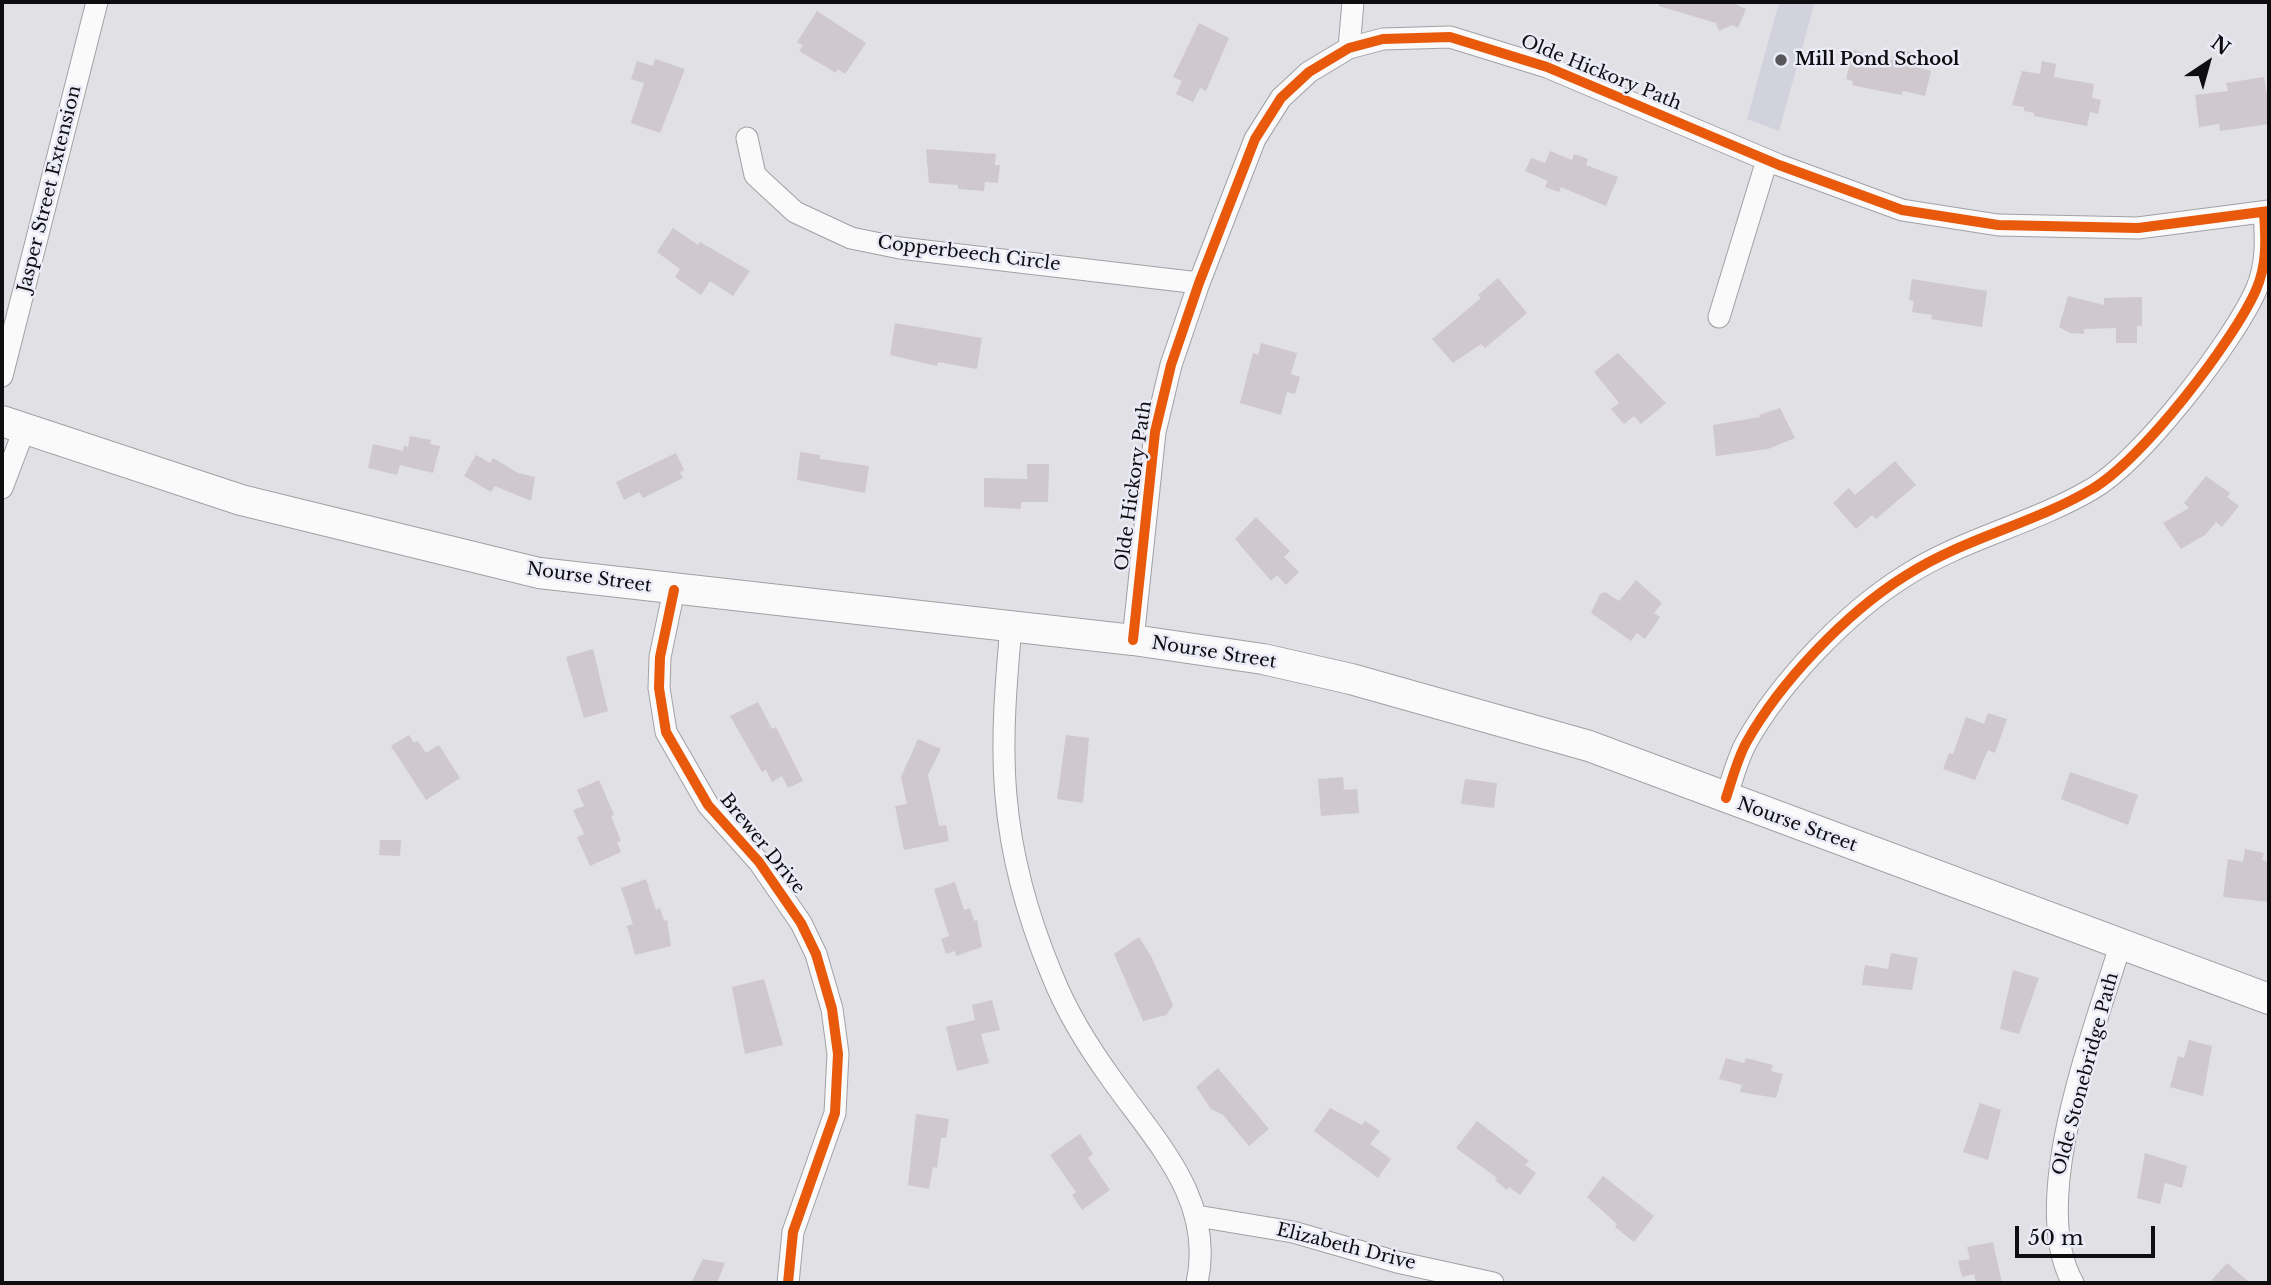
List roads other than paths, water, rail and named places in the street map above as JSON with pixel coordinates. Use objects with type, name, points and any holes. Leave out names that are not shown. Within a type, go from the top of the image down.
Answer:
[{"type":"main road","name":"Nourse Street","points":[[13,426],[232,497],[388,538],[539,573],[1133,640],[1263,659],[1395,691],[1560,736],[2025,907],[2120,946],[2269,999]]},
{"type":"street","name":"Jasper Street Extension","points":[[2,376],[97,2]]},
{"type":"street","points":[[1349,48],[1353,2]]},
{"type":"street","name":"Olde Hickory Path","points":[[1133,640],[1155,432],[1171,365],[1199,283],[1255,139],[1281,98],[1309,72],[1349,48],[1383,39],[1450,37],[1547,67],[1767,160],[1902,210],[1998,225],[2138,228],[2267,212]]},
{"type":"street","name":"Copperbeech Circle","points":[[747,138],[755,175],[795,212],[851,238],[900,248],[1199,283]]},
{"type":"street","points":[[1719,317],[1767,160]]},
{"type":"street","points":[[1726,798],[1744,746],[1762,717],[1793,677],[1856,614],[1904,576],[1950,551],[2061,506],[2094,488],[2118,470],[2157,429],[2238,324],[2257,288],[2267,251],[2267,212]]},
{"type":"street","points":[[2,488],[13,426]]},
{"type":"street","name":"Brewer Drive","points":[[674,590],[660,657],[659,688],[666,732],[717,818],[759,862],[800,923],[816,954],[832,1009],[838,1055],[836,1104],[825,1146],[793,1231],[788,1283]]},
{"type":"street","points":[[1011,626],[1004,732],[1006,797],[1018,862],[1039,940],[1071,1014],[1095,1056],[1156,1139],[1188,1189],[1198,1216],[1201,1258],[1197,1283]]},
{"type":"street","name":"Olde Stonebridge Path","points":[[2073,1283],[2058,1238],[2058,1178],[2080,1084],[2120,946]]},
{"type":"street","name":"Elizabeth Drive","points":[[1198,1216],[1293,1232],[1396,1262],[1493,1283]]},
{"type":"place","name":"Mill Pond School","points":[[1781,60]]}]
